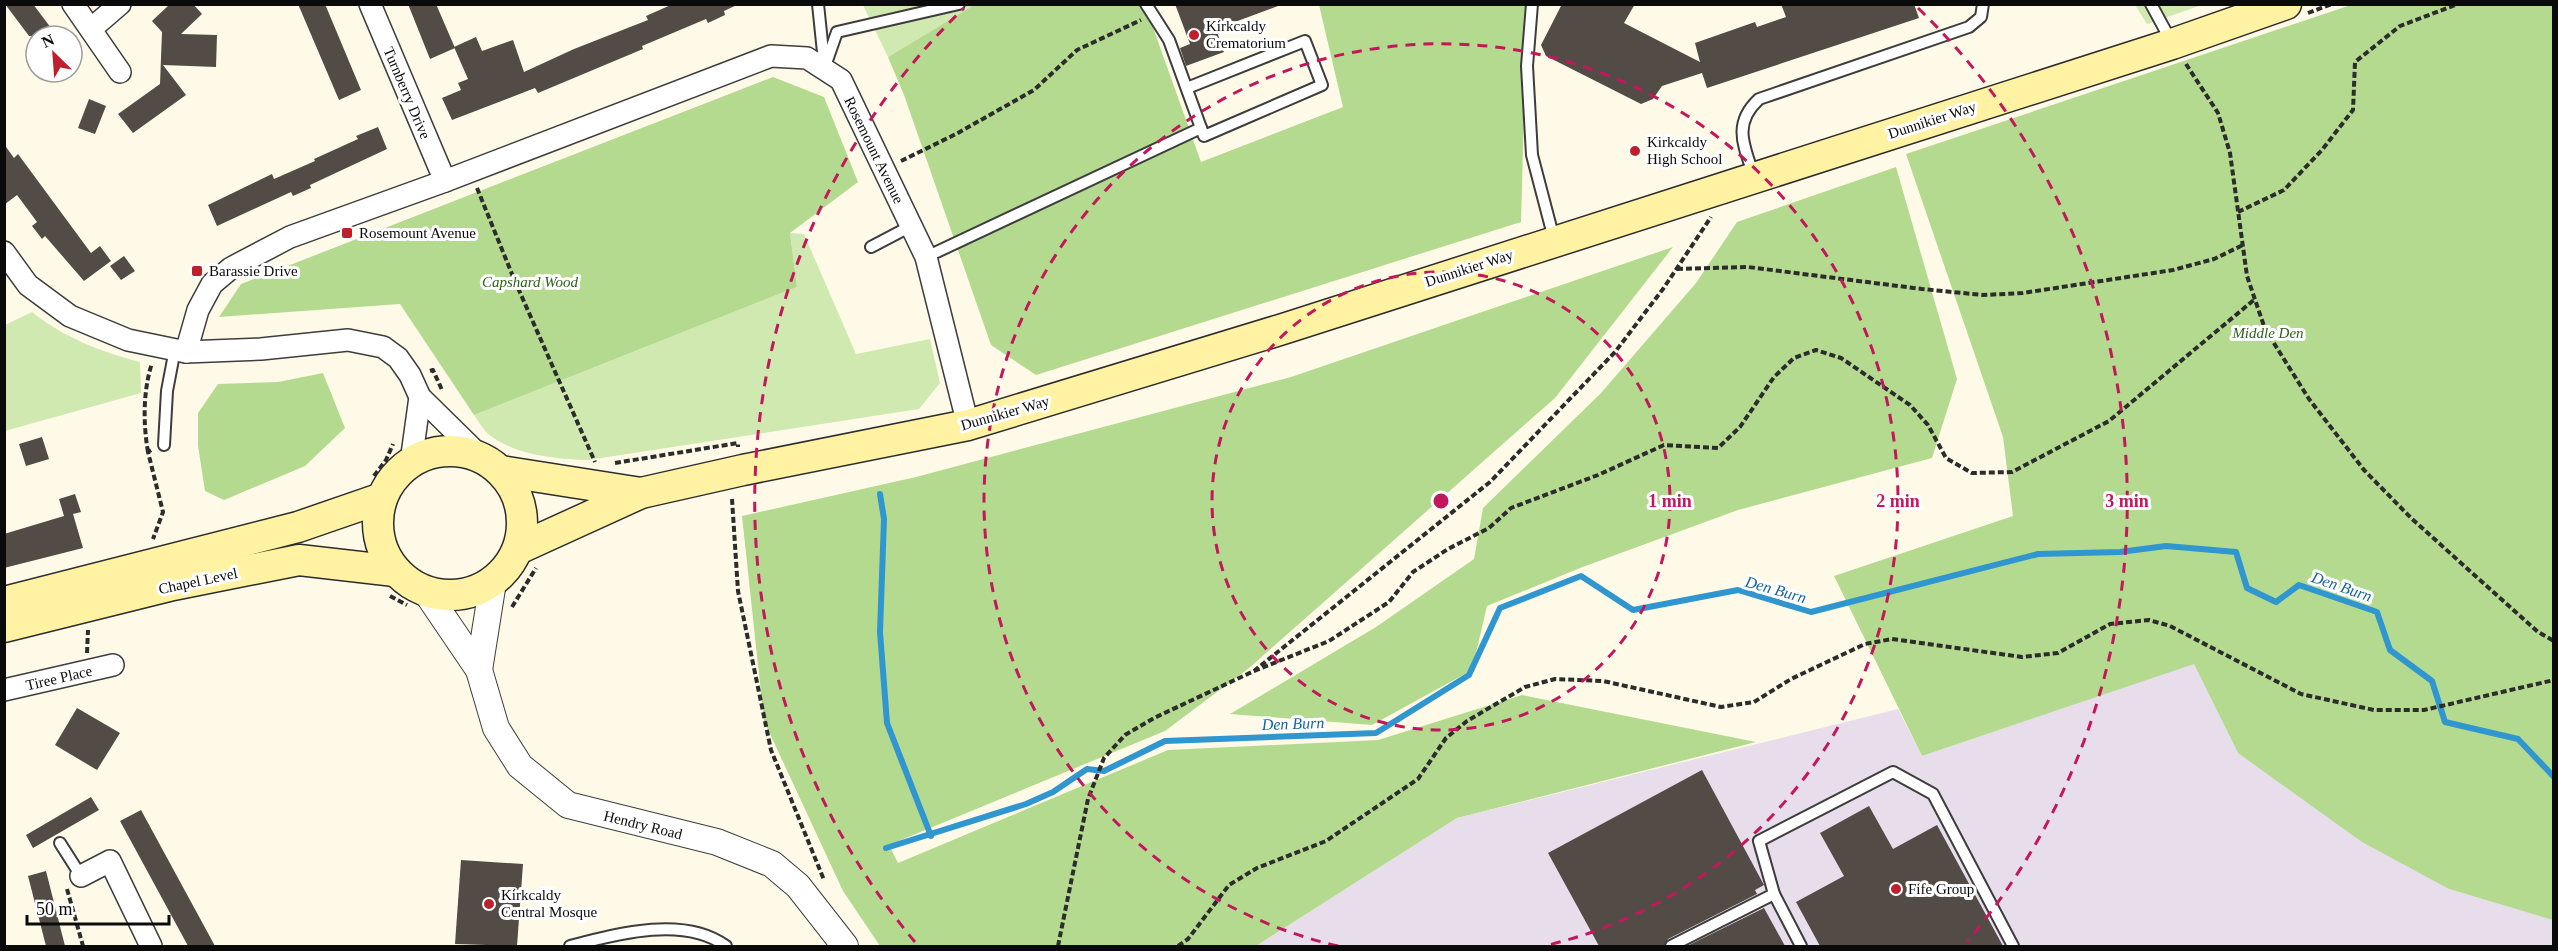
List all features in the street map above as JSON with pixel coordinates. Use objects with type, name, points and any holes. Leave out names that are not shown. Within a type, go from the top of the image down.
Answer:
[{"type":"main road","name":"Dunnikier Way","points":[[518,549],[641,493],[968,425],[1283,328],[2172,44],[2286,4]]},
{"type":"main road","points":[[457,451],[491,464],[514,488],[521,507],[523,528],[518,549],[508,567],[493,582],[472,593],[449,596],[426,592],[409,583],[395,571],[384,555],[379,536],[377,488],[394,478],[402,452],[457,451]]},
{"type":"main road","name":"Dunnikier Way","points":[[491,464],[641,493]]},
{"type":"main road","name":"Chapel Level","points":[[4,602],[298,527],[377,488]]},
{"type":"main road","name":"Chapel Level","points":[[4,627],[173,585],[299,560],[395,571]]},
{"type":"street","points":[[73,4],[120,72]]},
{"type":"street","points":[[91,29],[120,4]]},
{"type":"street","name":"Turnberry Drive","points":[[370,4],[445,181]]},
{"type":"street","name":"Rosemount Avenue","points":[[173,349],[212,284],[231,268],[290,237],[470,172],[771,56],[807,57],[841,80],[926,256],[968,425]]},
{"type":"street","points":[[4,252],[28,285],[70,316],[128,340],[173,349],[358,341],[383,347],[398,358],[416,388],[491,464]]},
{"type":"street","points":[[402,452],[416,388]]},
{"type":"street","name":"Hendry Road","points":[[480,670],[493,582]]},
{"type":"street","name":"Hendry Road","points":[[426,592],[480,670],[496,728],[520,766],[568,805],[717,842],[772,864],[798,886],[845,946]]},
{"type":"street","name":"Tiree Place","points":[[4,690],[113,665]]},
{"type":"street","points":[[81,876],[110,861],[151,946]]},
{"type":"lane","points":[[818,4],[824,69]]},
{"type":"lane","points":[[824,69],[837,32],[958,4]]},
{"type":"lane","points":[[1146,4],[1169,40],[1204,136],[1322,85],[1305,41],[1187,88]]},
{"type":"lane","points":[[1532,4],[1527,66],[1532,155],[1554,240]]},
{"type":"lane","points":[[1754,176],[1742,138],[1747,110],[1759,99],[1969,27],[1981,17],[1983,4]]},
{"type":"lane","points":[[2151,4],[2172,44]]},
{"type":"lane","points":[[926,256],[1201,128]]},
{"type":"lane","points":[[872,247],[911,226]]},
{"type":"lane","points":[[164,445],[167,391],[173,349]]},
{"type":"lane","points":[[1801,946],[1774,894],[1759,841],[1893,772],[1934,794],[2013,946]]},
{"type":"lane","points":[[60,843],[81,876]]},
{"type":"lane","points":[[1671,946],[1774,894]]},
{"type":"lane","points":[[570,946],[614,935],[680,928],[726,946]]},
{"type":"path","points":[[2238,212],[2284,190],[2322,150],[2353,110],[2355,62],[2400,26],[2458,4]]},
{"type":"path","points":[[884,169],[956,134],[1034,90],[1077,50],[1153,15]]},
{"type":"path","points":[[2172,44],[2217,113],[2230,153],[2247,276],[2265,329],[2309,399],[2364,470],[2412,519],[2538,632],[2553,641]]},
{"type":"path","points":[[470,172],[514,279],[597,466],[589,466]]},
{"type":"path","points":[[1254,671],[1490,482],[1615,352],[1677,269],[1714,213]]},
{"type":"path","points":[[1677,269],[1748,267],[1922,289],[2003,294],[2173,270],[2214,259],[2243,245]]},
{"type":"path","points":[[1058,946],[1088,799],[1104,758],[1125,735],[1154,718],[1254,671],[1329,641],[1389,602],[1413,572],[1448,549],[1489,528],[1511,508],[1598,475],[1664,445],[1718,448],[1740,427],[1774,377],[1794,358],[1816,350],[1841,358],[1910,405],[1928,425],[1946,458],[1972,473],[2012,472],[2109,421],[2255,299]]},
{"type":"path","points":[[148,547],[158,531],[163,512],[148,452],[145,431],[146,395],[173,349]]},
{"type":"path","points":[[416,388],[433,370],[443,392]]},
{"type":"path","points":[[606,464],[738,443],[743,470]]},
{"type":"path","points":[[148,452],[164,445]]},
{"type":"path","points":[[377,488],[386,460],[402,452]]},
{"type":"path","points":[[732,499],[738,591],[771,750],[824,881],[827,923]]},
{"type":"path","points":[[1178,946],[1188,939],[1229,885],[1257,868],[1326,841],[1418,779],[1446,738],[1467,721],[1525,687],[1555,679],[1603,681],[1721,707],[1754,702],[1802,674],[1865,644],[1883,640],[1892,639],[2022,657],[2058,653],[2110,624],[2149,620],[2170,626],[2301,694],[2374,710],[2424,710],[2553,680]]},
{"type":"path","points":[[86,671],[88,624]]},
{"type":"path","points":[[81,876],[66,884],[83,946]]},
{"type":"shaded area","points":[[2194,663],[2238,753],[2449,889],[2554,920],[2553,946],[1256,946],[1457,818],[1898,709],[1922,756]]},
{"type":"green space","points":[[863,5],[974,5],[888,57]]},
{"type":"green space","points":[[974,5],[1145,5],[1201,162],[1343,107],[1319,5],[1527,5],[1521,222],[1036,375],[991,345],[904,95],[888,57]]},
{"type":"green space","points":[[2135,5],[2202,5],[2147,24]]},
{"type":"green space","name":"Middle Den","points":[[2351,5],[2553,5],[2553,920],[2449,889],[2362,842],[2238,753],[2194,664],[1922,756],[1834,576],[2013,516],[2003,437],[1906,154]]},
{"type":"green space","name":"Capshard Wood","points":[[773,77],[824,97],[858,182],[790,233],[797,287],[474,415],[400,304],[219,317],[241,284]]},
{"type":"green space","points":[[1896,167],[1957,379],[1932,458],[1738,510],[1580,568],[1487,606],[1472,670],[1372,725],[1230,714],[1376,627],[1474,559],[1483,508],[1601,393],[1696,283],[1737,222]]},
{"type":"green space","points":[[790,233],[804,234],[856,354],[930,339],[940,383],[919,409],[588,460],[536,455],[510,447],[488,434],[474,415],[797,287]]},
{"type":"green space","points":[[1673,247],[1555,398],[1249,668],[1165,731],[889,845],[898,863],[1168,750],[1378,740],[1522,695],[1756,742],[1457,818],[1256,946],[880,946],[843,891],[764,721],[742,516],[916,477],[1291,377]]},
{"type":"green space","points":[[32,312],[83,343],[140,362],[141,393],[5,431],[5,325]]},
{"type":"green space","points":[[323,373],[345,428],[305,466],[224,500],[205,491],[198,446],[198,413],[218,384],[278,382]]},
{"type":"building","points":[[5,4],[33,4],[48,24],[24,24],[24,29]]},
{"type":"building","points":[[170,4],[193,4],[202,14],[181,34],[217,35],[216,67],[163,65],[186,95],[133,133],[118,114],[160,84],[162,32],[152,21]]},
{"type":"building","points":[[298,4],[325,4],[361,90],[339,100]]},
{"type":"building","points":[[408,4],[436,4],[455,48],[430,59]]},
{"type":"building","points":[[673,4],[739,4],[724,11],[725,15],[708,23],[706,19],[642,46],[643,49],[538,93],[535,88],[452,120],[442,98],[461,90],[458,83],[468,79],[454,47],[476,37],[482,51],[513,40],[524,72],[574,49],[648,20],[646,16]]},
{"type":"building","name":"Kirkcaldy Crematorium","points":[[1175,4],[1278,4],[1278,6],[1216,29],[1224,52],[1186,66],[1180,48],[1190,44]]},
{"type":"building","points":[[1562,4],[1635,4],[1624,23],[1700,62],[1695,43],[1755,22],[1757,27],[1786,17],[1781,4],[1914,4],[1919,18],[1707,88],[1702,73],[1662,86],[1653,99],[1641,104],[1546,56],[1541,45]]},
{"type":"building","points":[[89,99],[106,106],[95,134],[78,128]]},
{"type":"building","points":[[378,127],[387,149],[310,185],[311,188],[293,196],[291,192],[217,226],[208,205],[272,174],[274,179],[315,161],[314,159],[358,139],[356,136]]},
{"type":"building","points":[[4,144],[14,158],[18,154],[91,253],[100,246],[111,261],[84,281],[45,236],[42,239],[32,226],[37,222],[17,195],[4,205]]},
{"type":"building","points":[[124,256],[135,271],[121,280],[110,266]]},
{"type":"building","points":[[42,437],[49,459],[26,466],[19,444]]},
{"type":"building","points":[[75,494],[81,512],[73,514],[83,548],[4,568],[4,534],[64,516],[59,499]]},
{"type":"building","points":[[77,708],[120,733],[97,770],[55,745]]},
{"type":"building","points":[[1702,770],[1764,885],[1755,890],[1757,894],[1668,939],[1664,946],[1599,946],[1548,853]]},
{"type":"building","points":[[91,797],[99,810],[33,848],[26,835]]},
{"type":"building","name":"Fife Group","points":[[1869,806],[1893,849],[1937,825],[2003,946],[1820,946],[1796,902],[1844,876],[1820,833]]},
{"type":"building","points":[[141,810],[215,946],[188,946],[120,821]]},
{"type":"building","name":"Kirkcaldy Central Mosque","points":[[461,860],[523,864],[517,946],[455,944]]},
{"type":"building","points":[[46,871],[65,946],[46,946],[28,876]]},
{"type":"building","points":[[1764,908],[1785,946],[1687,946]]},
{"type":"waterway","points":[[880,494],[884,519],[880,632],[887,723],[931,836]]},
{"type":"waterway","name":"Den Burn","points":[[886,848],[1026,804],[1053,792],[1087,769],[1104,771],[1165,741],[1376,733],[1469,675],[1500,608],[1581,576],[1633,610],[1738,590],[1811,612],[2038,554],[2120,552],[2166,546],[2236,552],[2247,588],[2276,602],[2299,585],[2377,612],[2390,650],[2432,681],[2445,722],[2518,739],[2554,777]]},
{"type":"place","name":"Kirkcaldy Crematorium","points":[[1194,35]]},
{"type":"place","name":"Kirkcaldy High School","points":[[1635,151]]},
{"type":"place","name":"Rosemount Avenue","points":[[347,233]]},
{"type":"place","name":"Barassie Drive","points":[[197,271]]},
{"type":"place","name":"Fife Group","points":[[1896,889]]},
{"type":"place","name":"Kirkcaldy Central Mosque","points":[[489,904]]}]
